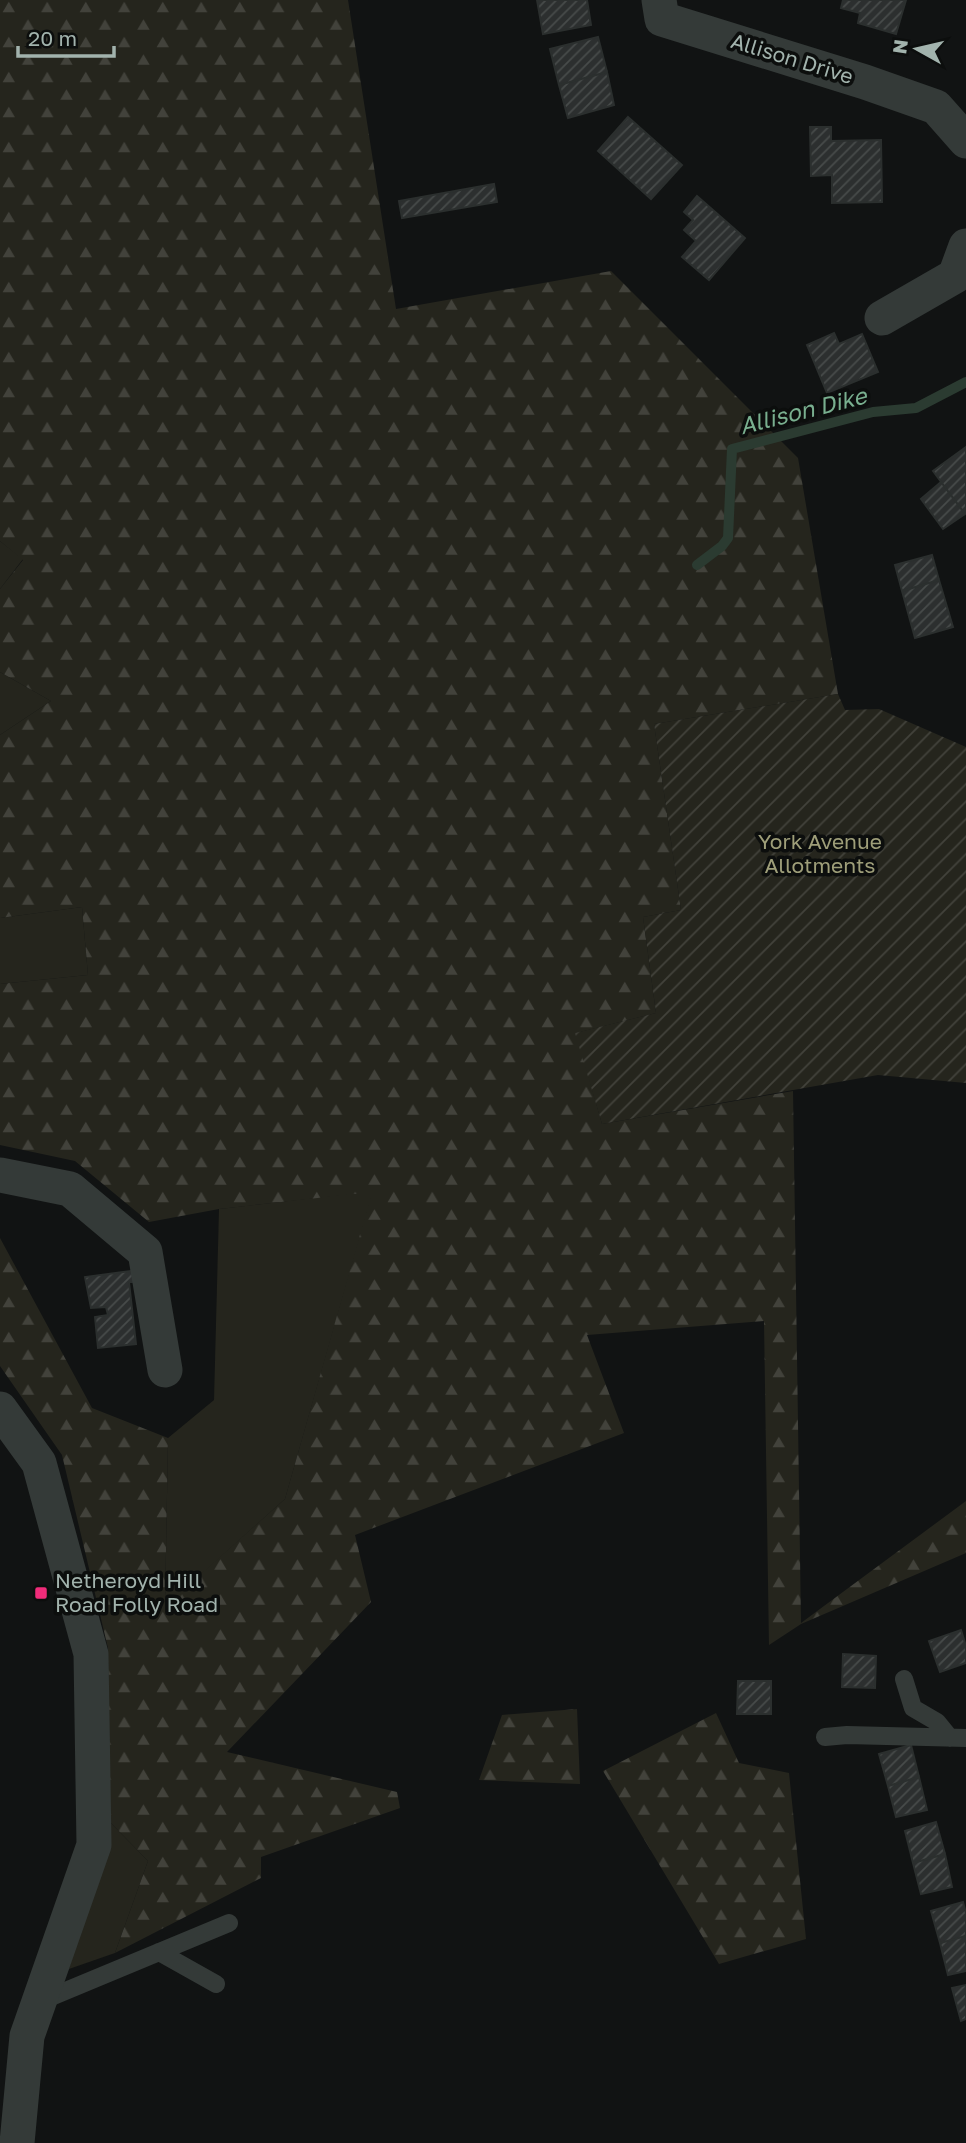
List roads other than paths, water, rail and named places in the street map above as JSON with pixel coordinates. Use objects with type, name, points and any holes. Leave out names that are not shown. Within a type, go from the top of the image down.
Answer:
[{"type":"street","name":"Allison Drive","points":[[659,0],[662,19],[936,107],[966,141]]},
{"type":"street","points":[[882,318],[955,276],[966,246]]},
{"type":"street","points":[[0,1175],[70,1189],[145,1252],[165,1370]]},
{"type":"street","points":[[0,1409],[39,1462],[91,1654],[94,1845],[27,2036],[17,2143]]},
{"type":"lane","points":[[904,1679],[913,1708],[958,1738]]},
{"type":"lane","points":[[825,1737],[848,1735],[958,1738]]},
{"type":"lane","points":[[39,2002],[229,1923]]},
{"type":"lane","points":[[159,1952],[216,1984]]},
{"type":"waterway","name":"Allison Dike","points":[[697,565],[728,538],[732,449],[873,412],[916,408],[966,382]]},
{"type":"place","name":"Netheroyd Hill Road Folly Road","points":[[41,1593]]},
{"type":"park label","name":"York Avenue Allotments","points":[[820,854]]}]
